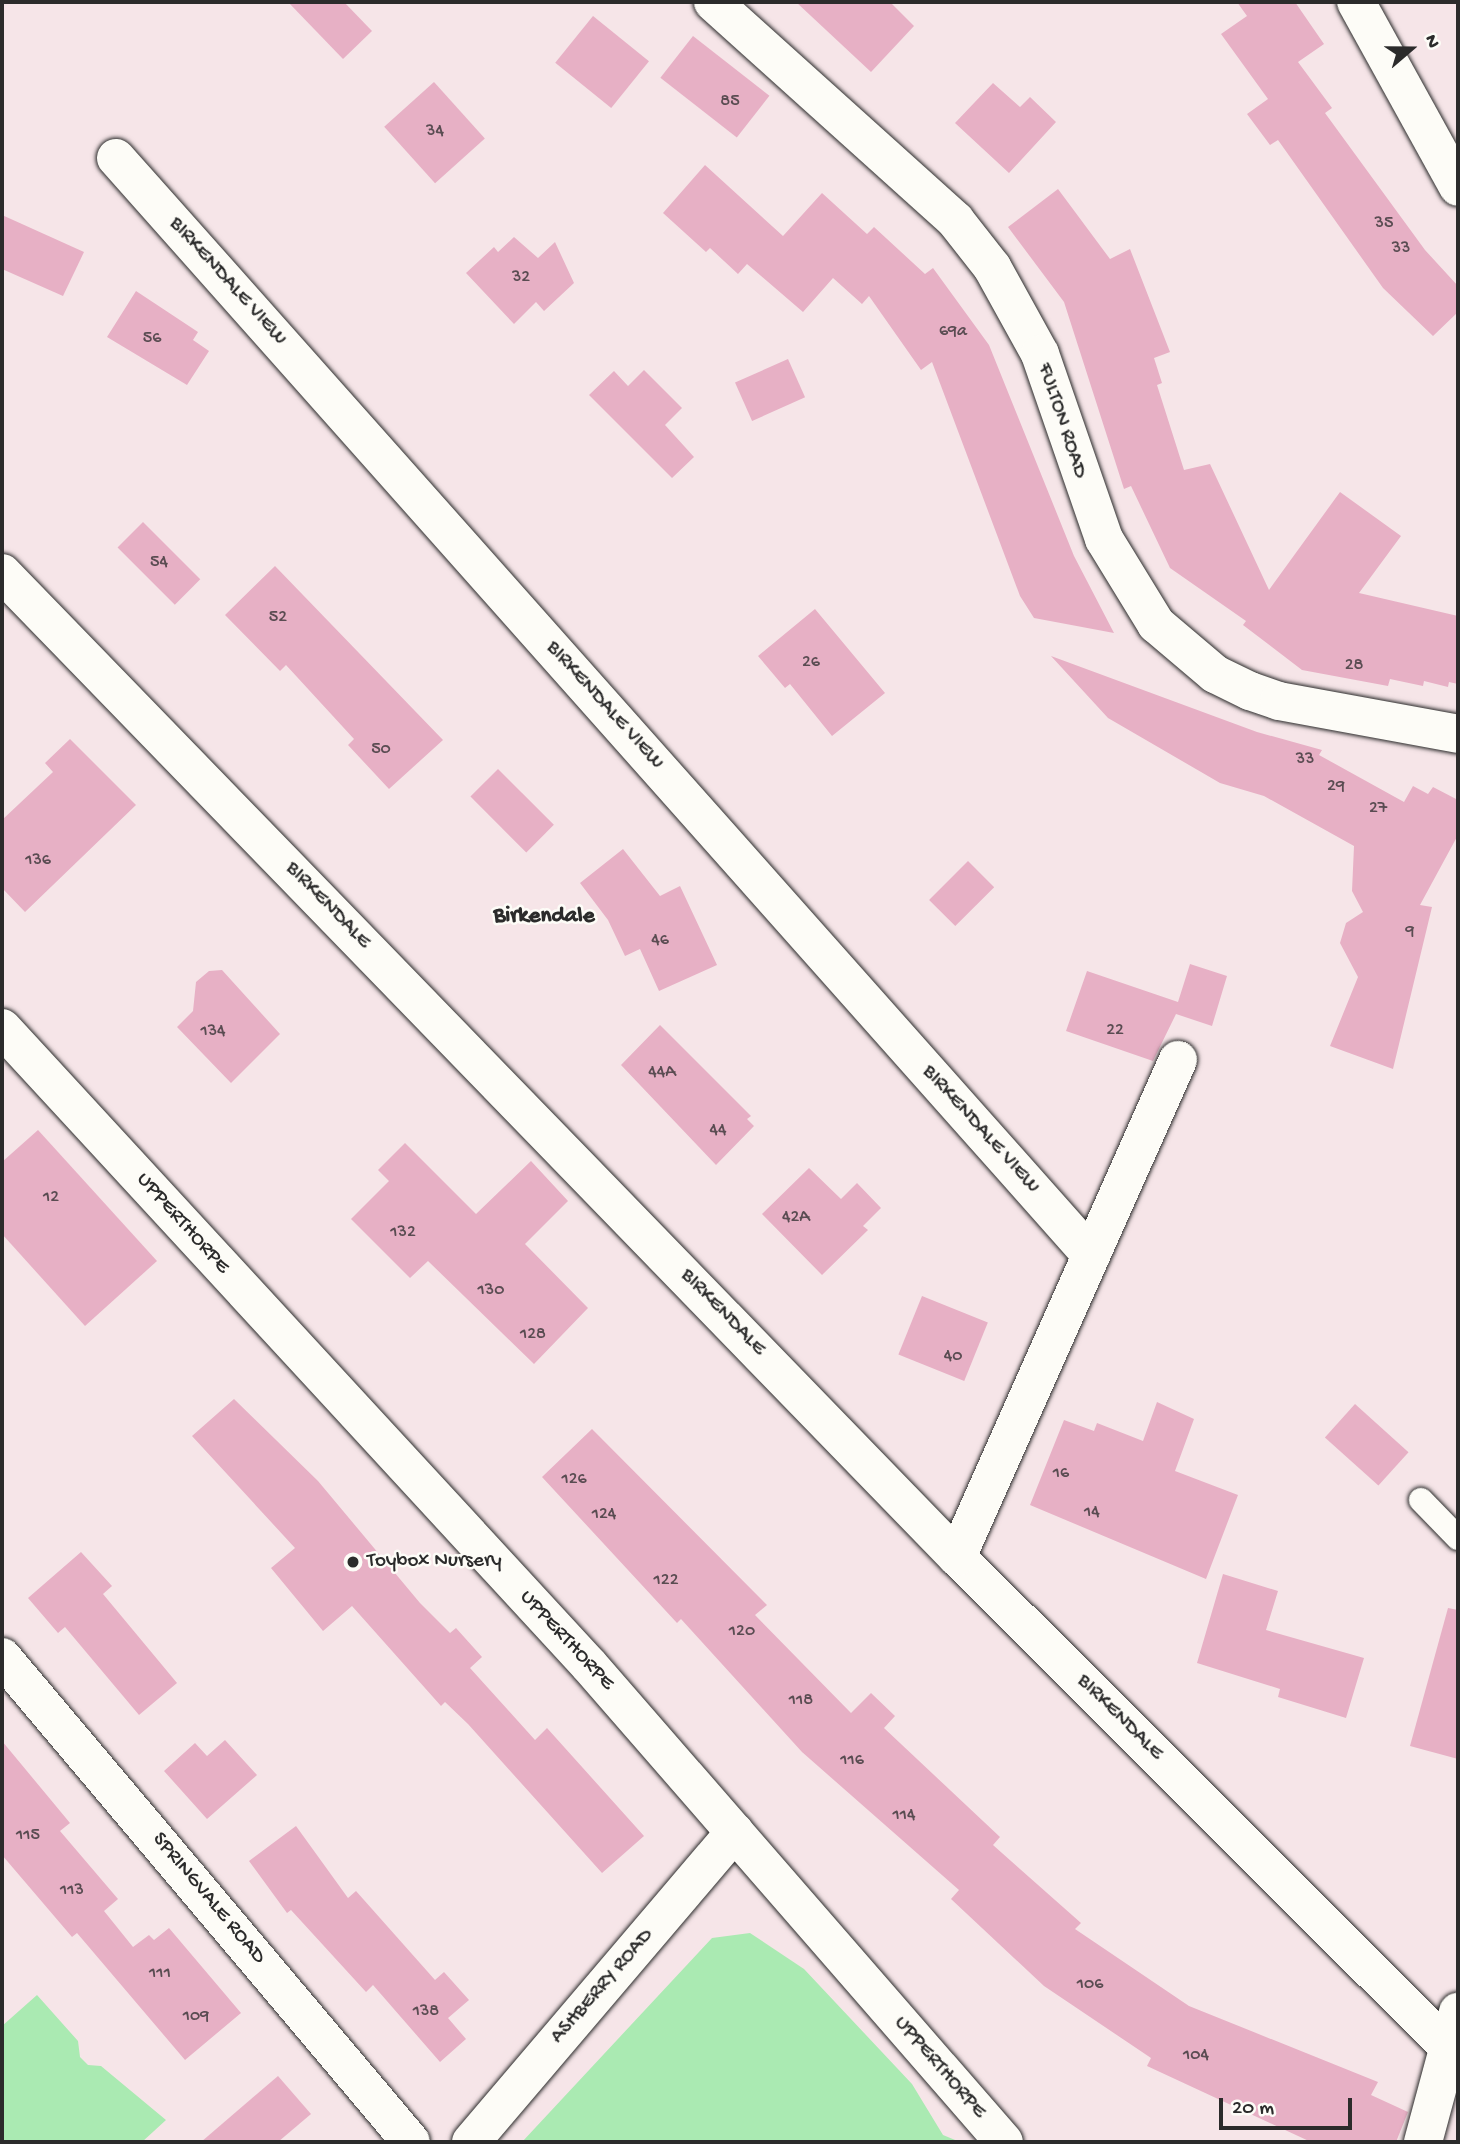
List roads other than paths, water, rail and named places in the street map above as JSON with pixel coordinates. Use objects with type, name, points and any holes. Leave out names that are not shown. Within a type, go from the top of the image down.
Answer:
[{"type":"street","name":"FULTON ROAD","points":[[713,2],[955,220],[992,267],[1040,354],[1104,539],[1157,624],[1215,674],[1250,691],[1279,701],[1458,734]]},
{"type":"street","points":[[1356,2],[1394,62],[1458,187]]},
{"type":"street","name":"BIRKENDALE VIEW","points":[[116,158],[1091,1255]]},
{"type":"street","name":"BIRKENDALE","points":[[2,573],[957,1557],[1453,2029]]},
{"type":"street","name":"UPPERTHORPE","points":[[2,1028],[589,1665],[1003,2142]]},
{"type":"street","points":[[957,1557],[1178,1060]]},
{"type":"street","name":"SPRINGVALE ROAD","points":[[2,1657],[411,2142]]},
{"type":"street","name":"ASHBERRY ROAD","points":[[471,2142],[736,1832]]},
{"type":"street","points":[[1423,2142],[1453,2029]]},
{"type":"lane","points":[[1421,1500],[1458,1538]]},
{"type":"place","name":"Toybox Nursery","points":[[353,1562]]},
{"type":"district","name":"Birkendale","points":[[544,917]]}]
